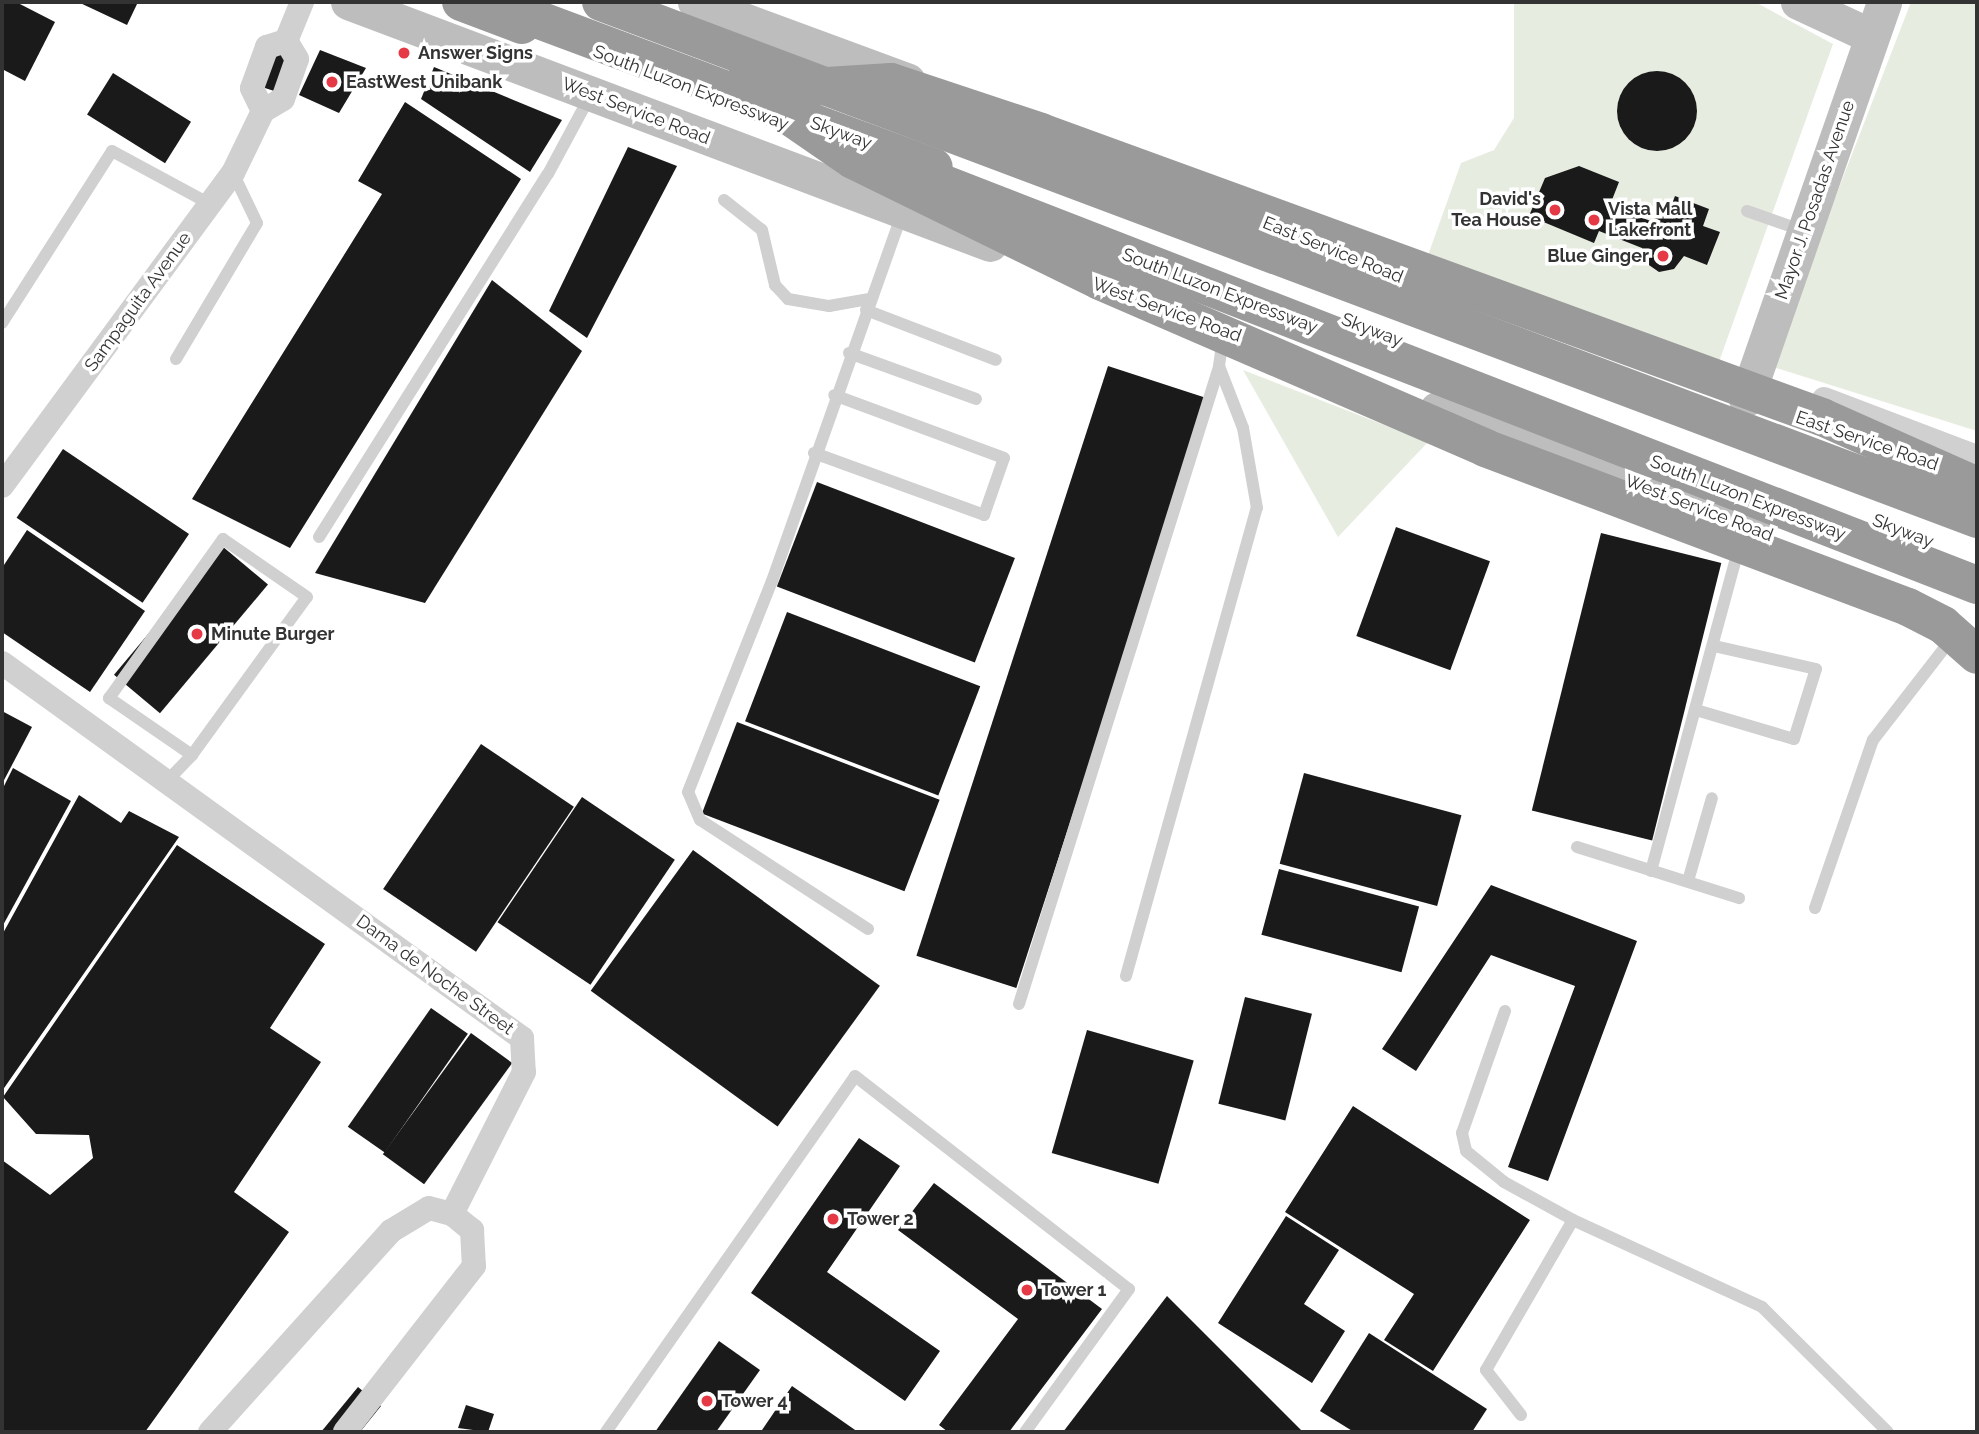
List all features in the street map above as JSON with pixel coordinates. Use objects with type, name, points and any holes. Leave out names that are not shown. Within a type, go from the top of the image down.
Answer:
[{"type":"highway","name":"South Luzon Expressway","points":[[461,2],[681,43],[1972,502]]},
{"type":"highway","name":"Skyway","points":[[491,2],[788,99],[1977,534]]},
{"type":"highway","name":"Skyway","points":[[562,2],[788,99],[1977,559]]},
{"type":"highway","name":"South Luzon Expressway","points":[[601,2],[681,43],[1815,524],[1977,585]]},
{"type":"highway","points":[[788,99],[891,82],[1041,132],[1822,417],[1972,502]]},
{"type":"highway","points":[[788,99],[853,160],[1100,281],[1485,448],[1908,607],[1943,625],[1974,630]]},
{"type":"highway","points":[[1815,524],[1974,630]]},
{"type":"main road","name":"West Service Road","points":[[348,2],[1745,525],[1892,584],[1974,630]]},
{"type":"main road","points":[[1798,2],[1862,22]]},
{"type":"main road","name":"Mayor J. Posadas Avenue","points":[[1741,382],[1862,22],[1884,2]]},
{"type":"main road","name":"East Service Road","points":[[681,43],[1487,311],[1741,382],[1792,415],[1972,502]]},
{"type":"street","name":"Sampaguita Avenue","points":[[2,486],[233,173],[263,111],[283,99],[296,60],[286,41],[302,2]]},
{"type":"street","points":[[1741,382],[1977,457]]},
{"type":"street","name":"Dama de Noche Street","points":[[2,663],[522,1038],[524,1072],[452,1214]]},
{"type":"street","points":[[210,1432],[391,1231],[429,1208],[452,1214],[472,1230],[474,1266],[345,1432]]},
{"type":"lane","points":[[319,537],[548,174],[591,94]]},
{"type":"lane","points":[[2,323],[112,151],[210,205]]},
{"type":"lane","points":[[176,359],[257,223],[233,173]]},
{"type":"lane","points":[[724,200],[762,230],[775,285],[788,299],[829,306],[868,305],[996,360]]},
{"type":"lane","points":[[868,929],[700,820],[688,792],[772,581],[834,395],[903,211]]},
{"type":"lane","points":[[1747,211],[1795,227]]},
{"type":"lane","points":[[1019,1004],[1219,366],[1225,331]]},
{"type":"lane","points":[[849,353],[976,399]]},
{"type":"lane","points":[[1126,976],[1256,508],[1243,428],[1219,366]]},
{"type":"lane","points":[[814,453],[984,515],[1004,458],[834,395]]},
{"type":"lane","points":[[1651,870],[1745,525]]},
{"type":"lane","points":[[167,781],[192,755],[307,597],[223,538],[109,698],[192,755]]},
{"type":"lane","points":[[1815,908],[1873,740],[1974,630]]},
{"type":"lane","points":[[1696,710],[1794,739],[1816,669],[1714,646]]},
{"type":"lane","points":[[1688,881],[1712,797]]},
{"type":"lane","points":[[1577,847],[1739,898]]},
{"type":"lane","points":[[1505,1011],[1462,1133],[1466,1151],[1504,1182],[1573,1220],[1762,1307],[1888,1432]]},
{"type":"lane","points":[[606,1432],[855,1076],[1129,1289],[1025,1432]]},
{"type":"lane","points":[[1521,1415],[1486,1370],[1573,1220]]},
{"type":"shaded area","points":[[1514,2],[1755,2],[1833,44],[1716,370],[1427,258],[1461,163],[1494,150],[1514,118]]},
{"type":"shaded area","points":[[1911,2],[1977,2],[1977,431],[1770,366]]},
{"type":"shaded area","points":[[1243,370],[1428,442],[1338,537]]},
{"type":"building","points":[[2,2],[16,2],[55,22],[25,81],[2,69]]},
{"type":"building","points":[[78,2],[138,2],[127,25]]},
{"type":"building","name":"EastWest Unibank","points":[[320,50],[366,68],[339,113],[299,95]]},
{"type":"building","points":[[274,52],[286,56],[275,91],[263,87]]},
{"type":"building","points":[[434,67],[562,120],[530,172],[421,99]]},
{"type":"building","points":[[1657,71],[1672,74],[1685,83],[1694,96],[1697,111],[1694,126],[1685,139],[1672,148],[1657,151],[1642,148],[1629,139],[1620,126],[1617,111],[1620,96],[1629,83],[1642,74]]},
{"type":"building","points":[[113,73],[191,122],[165,163],[87,115]]},
{"type":"building","points":[[405,102],[521,179],[290,548],[192,499],[382,194],[358,181]]},
{"type":"building","points":[[628,147],[677,166],[587,338],[549,311]]},
{"type":"building","name":"Vista Mall Lakefront","points":[[1579,166],[1619,182],[1610,205],[1653,222],[1659,208],[1669,212],[1675,196],[1709,209],[1703,226],[1720,232],[1707,265],[1684,256],[1674,269],[1659,272],[1646,263],[1642,248],[1599,231],[1594,243],[1529,216],[1545,178]]},
{"type":"building","points":[[492,280],[582,351],[425,603],[315,573]]},
{"type":"building","points":[[1108,366],[1208,398],[1016,988],[916,956]]},
{"type":"building","points":[[63,449],[189,534],[143,603],[17,518]]},
{"type":"building","points":[[817,482],[1015,558],[975,663],[777,587]]},
{"type":"building","points":[[1396,527],[1490,561],[1450,670],[1356,636]]},
{"type":"building","points":[[27,530],[145,611],[90,692],[2,632],[2,568]]},
{"type":"building","points":[[1601,533],[1721,563],[1652,841],[1532,811]]},
{"type":"building","name":"Minute Burger","points":[[222,546],[268,585],[160,713],[114,675]]},
{"type":"building","points":[[787,612],[980,686],[938,795],[745,721]]},
{"type":"building","points":[[2,711],[32,727],[2,784]]},
{"type":"building","points":[[737,722],[940,800],[904,891],[702,813]]},
{"type":"building","points":[[481,744],[574,807],[476,952],[383,889]]},
{"type":"building","points":[[13,768],[71,801],[2,927],[2,790]]},
{"type":"building","points":[[1304,773],[1461,815],[1437,906],[1280,864]]},
{"type":"building","points":[[79,795],[121,823],[129,811],[179,837],[2,1091],[2,935]]},
{"type":"building","points":[[582,797],[675,860],[590,985],[498,922]]},
{"type":"building","points":[[177,845],[325,944],[270,1028],[321,1062],[234,1192],[289,1232],[145,1432],[2,1432],[2,1160],[50,1195],[93,1158],[89,1135],[36,1134],[3,1097]]},
{"type":"building","points":[[693,850],[880,986],[778,1127],[591,991]]},
{"type":"building","points":[[1279,869],[1419,907],[1401,972],[1261,935]]},
{"type":"building","points":[[1491,885],[1637,941],[1548,1181],[1508,1167],[1575,986],[1491,955],[1416,1071],[1382,1049]]},
{"type":"building","points":[[1245,997],[1312,1014],[1285,1120],[1218,1104]]},
{"type":"building","points":[[431,1008],[468,1034],[385,1153],[348,1127]]},
{"type":"building","points":[[1087,1030],[1194,1061],[1158,1184],[1052,1153]]},
{"type":"building","points":[[471,1033],[512,1063],[424,1184],[383,1154]]},
{"type":"building","points":[[1353,1106],[1530,1220],[1433,1371],[1384,1340],[1414,1294],[1285,1212]]},
{"type":"building","name":"Tower 2","points":[[859,1138],[900,1166],[827,1272],[940,1351],[905,1401],[751,1293]]},
{"type":"building","name":"Tower 1","points":[[934,1183],[1102,1309],[1009,1432],[948,1432],[939,1425],[1018,1319],[898,1230]]},
{"type":"building","points":[[1286,1216],[1339,1250],[1304,1304],[1345,1331],[1312,1383],[1218,1323]]},
{"type":"building","points":[[1167,1296],[1303,1432],[1063,1432]]},
{"type":"building","points":[[1369,1333],[1487,1409],[1472,1432],[1354,1432],[1320,1411]]},
{"type":"building","name":"Tower 4","points":[[719,1341],[760,1370],[716,1432],[655,1432]]},
{"type":"building","points":[[792,1386],[858,1432],[762,1430]]},
{"type":"building","points":[[358,1387],[381,1406],[360,1432],[321,1432]]},
{"type":"building","points":[[466,1405],[494,1414],[488,1432],[458,1428]]},
{"type":"place","name":"Answer Signs","points":[[404,53]]},
{"type":"place","name":"EastWest Unibank","points":[[332,82]]},
{"type":"place","name":"David's Tea House","points":[[1555,210]]},
{"type":"place","name":"Vista Mall Lakefront","points":[[1594,220]]},
{"type":"place","name":"Blue Ginger","points":[[1663,256]]},
{"type":"place","name":"Minute Burger","points":[[197,634]]},
{"type":"place","name":"Tower 2","points":[[833,1219]]},
{"type":"place","name":"Tower 1","points":[[1027,1290]]},
{"type":"place","name":"Tower 4","points":[[707,1401]]}]
